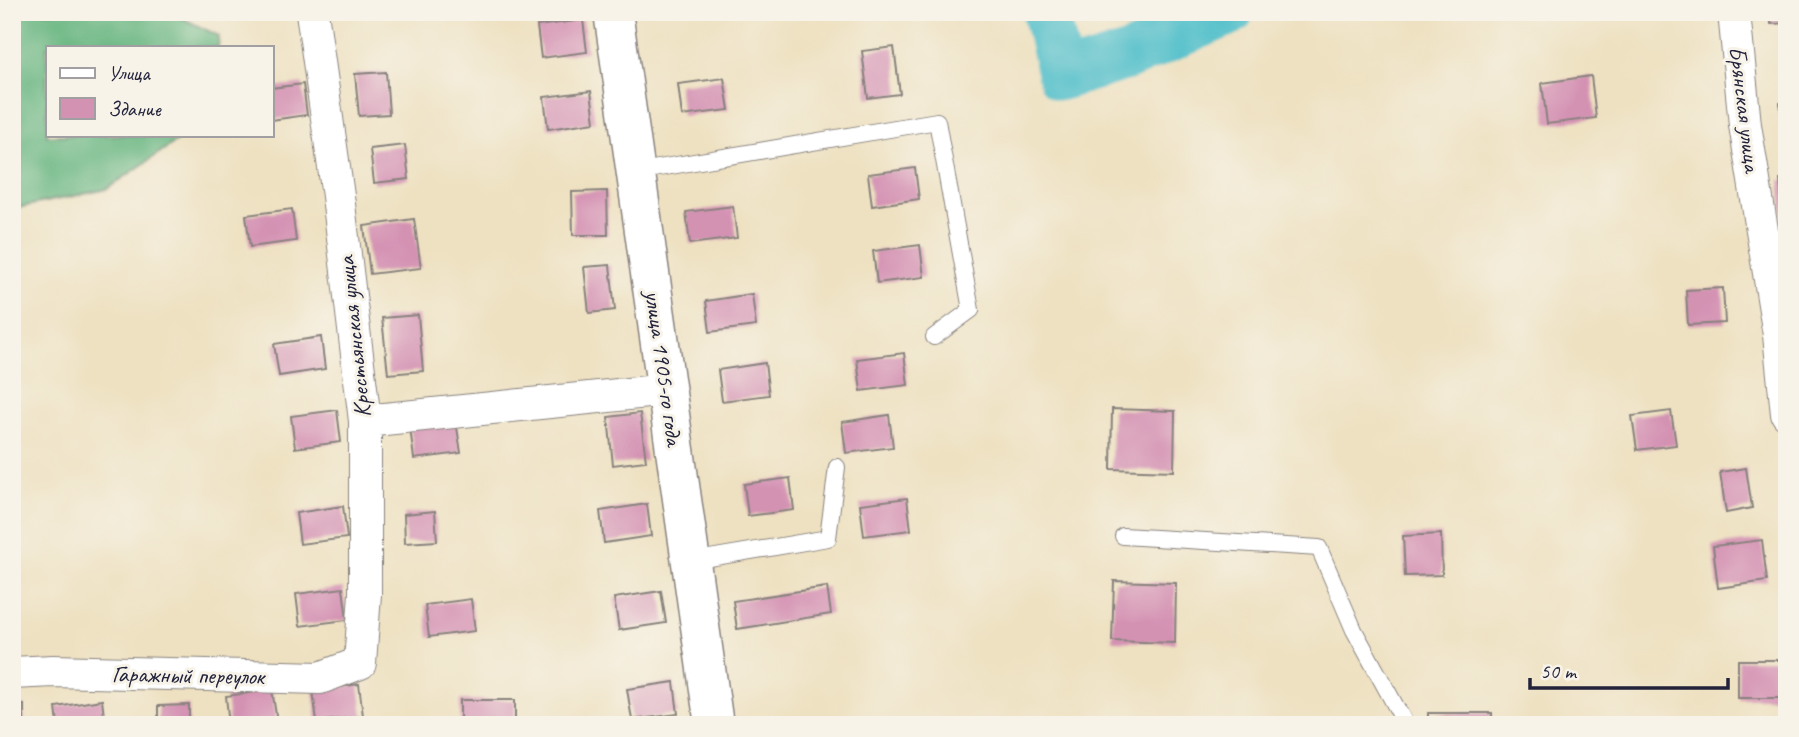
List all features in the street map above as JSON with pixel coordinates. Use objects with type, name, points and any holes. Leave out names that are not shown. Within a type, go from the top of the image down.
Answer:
[{"type":"street","name":"Крестьянская улица","points":[[312,12],[338,196],[365,421],[365,594],[360,663]]},
{"type":"street","name":"улица 1905-го года","points":[[613,12],[714,725]]},
{"type":"street","name":"Брянская улица","points":[[1734,12],[1745,125],[1779,335],[1787,414]]},
{"type":"street","points":[[365,421],[667,390]]},
{"type":"street","name":"Гаражный переулок","points":[[12,673],[53,671],[320,678],[360,663]]},
{"type":"lane","points":[[635,172],[937,121],[971,310],[934,337]]},
{"type":"lane","points":[[692,561],[828,538],[837,467]]},
{"type":"lane","points":[[1123,536],[1319,548],[1354,629],[1406,725]]},
{"type":"green space","points":[[12,12],[170,12],[219,36],[218,46],[46,46],[46,136],[184,136],[107,189],[12,209]]},
{"type":"building","points":[[1771,12],[1787,12],[1787,23],[1771,24]]},
{"type":"building","points":[[583,20],[587,52],[541,58],[537,26]]},
{"type":"building","points":[[894,47],[900,94],[868,98],[862,51]]},
{"type":"building","points":[[386,72],[389,114],[359,116],[355,74]]},
{"type":"building","points":[[1591,76],[1596,118],[1547,124],[1542,83]]},
{"type":"building","points":[[724,78],[729,110],[682,116],[678,84]]},
{"type":"building","points":[[303,84],[307,115],[273,120],[273,88]]},
{"type":"building","points":[[591,91],[595,122],[548,129],[544,97]]},
{"type":"building","points":[[1787,102],[1787,133],[1783,133],[1780,103]]},
{"type":"building","points":[[405,145],[409,179],[374,183],[370,149]]},
{"type":"building","points":[[915,168],[919,199],[872,206],[868,174]]},
{"type":"building","points":[[1780,180],[1787,180],[1787,225],[1784,225]]},
{"type":"building","points":[[607,191],[608,235],[573,235],[572,192]]},
{"type":"building","points":[[733,206],[737,238],[690,244],[686,212]]},
{"type":"building","points":[[292,209],[296,241],[250,247],[246,215]]},
{"type":"building","points":[[414,219],[421,268],[370,274],[364,226]]},
{"type":"building","points":[[920,245],[924,277],[877,283],[873,251]]},
{"type":"building","points":[[610,265],[615,310],[589,313],[584,267]]},
{"type":"building","points":[[1723,288],[1725,323],[1688,325],[1686,290]]},
{"type":"building","points":[[752,294],[756,326],[710,332],[706,301]]},
{"type":"building","points":[[418,315],[423,371],[388,374],[382,318]]},
{"type":"building","points":[[321,337],[325,369],[279,376],[274,344]]},
{"type":"building","points":[[904,353],[908,385],[861,391],[857,359]]},
{"type":"building","points":[[765,363],[769,395],[722,401],[718,370]]},
{"type":"building","points":[[1112,409],[1175,411],[1174,471],[1111,469]]},
{"type":"building","points":[[337,410],[341,442],[295,448],[291,416]]},
{"type":"building","points":[[1671,411],[1676,445],[1637,450],[1632,416]]},
{"type":"building","points":[[640,413],[646,461],[613,465],[608,417]]},
{"type":"building","points":[[889,415],[893,447],[846,453],[842,422]]},
{"type":"building","points":[[456,421],[461,453],[414,459],[410,427]]},
{"type":"building","points":[[1746,468],[1752,508],[1726,513],[1720,472]]},
{"type":"building","points":[[790,478],[794,510],[748,516],[744,484]]},
{"type":"building","points":[[907,498],[911,530],[864,536],[860,504]]},
{"type":"building","points":[[647,504],[651,536],[604,543],[600,511]]},
{"type":"building","points":[[343,506],[347,538],[300,544],[296,513]]},
{"type":"building","points":[[435,511],[437,541],[405,543],[404,514]]},
{"type":"building","points":[[1441,534],[1442,575],[1405,576],[1403,536]]},
{"type":"building","points":[[1762,540],[1767,581],[1718,588],[1713,546]]},
{"type":"building","points":[[1114,581],[1176,583],[1175,643],[1112,641]]},
{"type":"building","points":[[827,587],[831,614],[737,629],[733,601]]},
{"type":"building","points":[[343,588],[347,620],[300,626],[296,594]]},
{"type":"building","points":[[661,591],[666,623],[619,630],[614,598]]},
{"type":"building","points":[[471,599],[475,631],[429,637],[425,605]]},
{"type":"building","points":[[1738,660],[1785,660],[1785,698],[1738,698]]},
{"type":"building","points":[[674,682],[678,714],[632,720],[627,689]]},
{"type":"building","points":[[359,684],[363,716],[317,722],[313,691]]},
{"type":"building","points":[[272,690],[277,721],[229,725],[226,696]]},
{"type":"building","points":[[102,700],[105,725],[58,725],[56,707]]},
{"type":"building","points":[[460,700],[515,700],[515,725],[460,725]]},
{"type":"building","points":[[12,705],[24,705],[24,725],[12,725]]},
{"type":"building","points":[[189,705],[189,725],[158,725],[158,706]]},
{"type":"building","points":[[1428,713],[1492,713],[1492,725],[1428,725]]},
{"type":"waterway","points":[[1046,12],[1061,77],[1127,57],[1230,12]]}]
